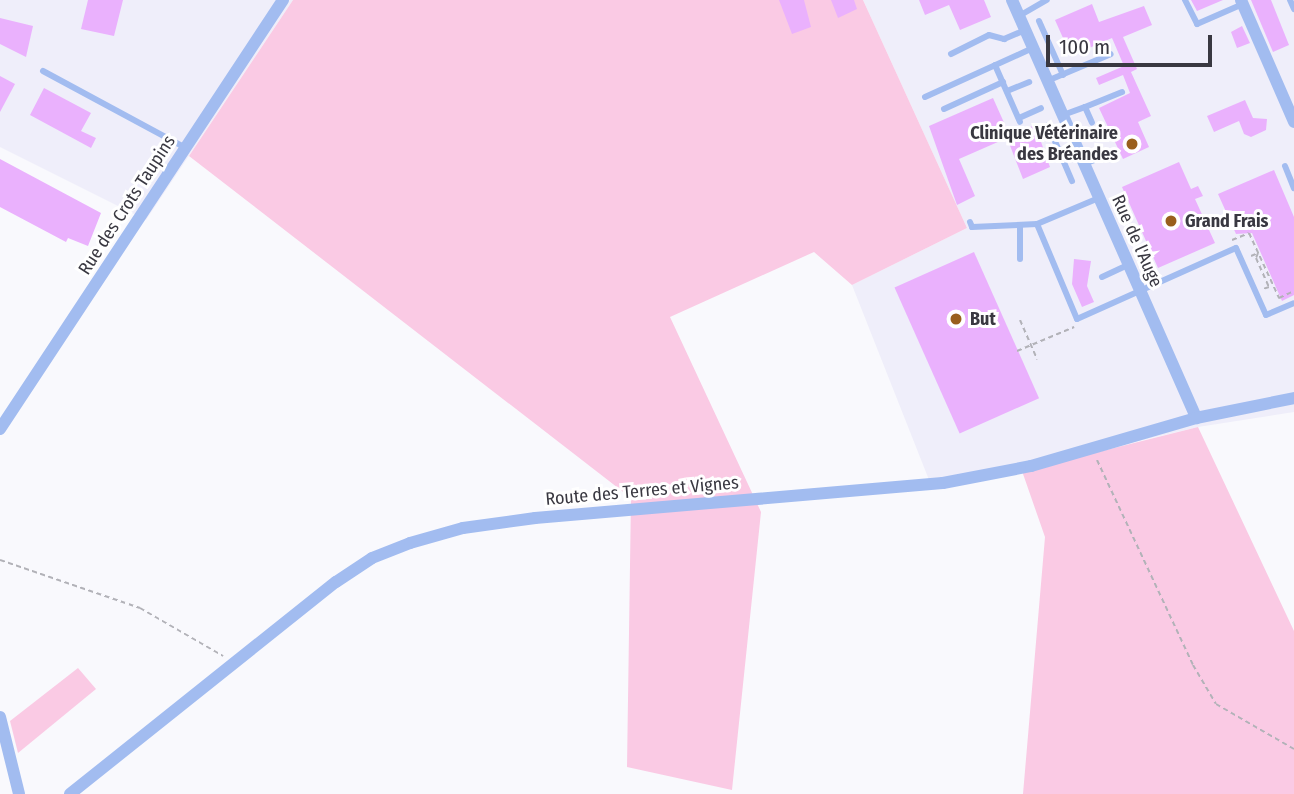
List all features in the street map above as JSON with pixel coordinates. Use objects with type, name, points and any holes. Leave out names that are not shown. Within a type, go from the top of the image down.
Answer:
[{"type":"street","name":"Rue des Crots Taupins","points":[[0,429],[283,0]]},
{"type":"street","name":"Rue de l'Auge","points":[[1012,0],[1196,418]]},
{"type":"street","points":[[1242,2],[1294,122]]},
{"type":"street","name":"Route des Terres et Vignes","points":[[70,794],[336,582],[372,558],[410,543],[463,528],[535,518],[943,483],[1093,449],[1196,418],[1294,398]]},
{"type":"street","points":[[0,717],[19,794]]},
{"type":"lane","points":[[1019,16],[1048,0]]},
{"type":"lane","points":[[1185,0],[1197,24],[1242,2]]},
{"type":"lane","points":[[1290,0],[1294,9]]},
{"type":"lane","points":[[1039,21],[1063,75]]},
{"type":"lane","points":[[951,54],[989,35],[1004,39],[1025,30]]},
{"type":"lane","points":[[925,97],[1033,48]]},
{"type":"lane","points":[[1047,81],[1111,54]]},
{"type":"lane","points":[[995,65],[1020,120],[1041,107]]},
{"type":"lane","points":[[43,71],[186,148]]},
{"type":"lane","points":[[944,109],[1003,82]]},
{"type":"lane","points":[[1007,91],[1029,82]]},
{"type":"lane","points":[[1063,116],[1122,92]]},
{"type":"lane","points":[[1085,107],[1092,123]]},
{"type":"lane","points":[[1048,125],[1072,181]]},
{"type":"lane","points":[[1064,162],[1105,156]]},
{"type":"lane","points":[[1285,166],[1294,188]]},
{"type":"lane","points":[[970,222],[972,227],[998,222],[1020,227],[1037,224],[1099,198]]},
{"type":"lane","points":[[1037,224],[1077,319],[1236,248],[1266,315],[1294,303]]},
{"type":"lane","points":[[1020,227],[1020,259]]},
{"type":"lane","points":[[1102,277],[1128,265]]},
{"type":"path","points":[[1235,238],[1249,233],[1279,298],[1294,291]]},
{"type":"path","points":[[1248,257],[1258,253]]},
{"type":"path","points":[[1258,253],[1256,258],[1271,292]]},
{"type":"path","points":[[1256,292],[1273,285]]},
{"type":"path","points":[[1020,320],[1037,359]]},
{"type":"path","points":[[1017,351],[1082,323]]},
{"type":"path","points":[[1093,449],[1193,665],[1216,704],[1294,750]]},
{"type":"path","points":[[0,560],[140,608],[226,658],[218,666]]},
{"type":"shaded area","points":[[0,0],[293,0],[146,220],[0,147]]},
{"type":"shaded area","points":[[293,0],[863,0],[967,228],[852,285],[814,252],[670,317],[761,512],[732,790],[627,767],[631,498],[189,156]]},
{"type":"shaded area","points":[[863,0],[1294,0],[1294,412],[1198,427],[933,490],[852,285],[967,228]]},
{"type":"shaded area","points":[[1198,427],[1294,631],[1294,794],[1023,794],[1045,537],[1022,471]]},
{"type":"shaded area","points":[[78,668],[96,689],[18,753],[10,721]]},
{"type":"building","points":[[88,0],[123,0],[114,36],[81,29]]},
{"type":"building","points":[[779,0],[804,0],[811,27],[792,34]]},
{"type":"building","points":[[831,0],[854,0],[857,9],[838,18]]},
{"type":"building","points":[[919,0],[984,0],[991,17],[960,30],[949,5],[925,15]]},
{"type":"building","points":[[1191,0],[1223,0],[1197,11]]},
{"type":"building","points":[[1251,0],[1271,0],[1289,45],[1273,52]]},
{"type":"building","points":[[1092,4],[1099,22],[1144,6],[1152,25],[1123,37],[1137,69],[1131,72],[1151,116],[1138,122],[1149,147],[1123,159],[1099,108],[1130,93],[1123,75],[1099,85],[1096,78],[1124,66],[1112,38],[1071,56],[1055,20]]},
{"type":"building","points":[[0,18],[33,26],[26,57],[0,44]]},
{"type":"building","points":[[1242,26],[1250,43],[1237,48],[1231,32]]},
{"type":"building","points":[[0,76],[15,84],[0,112]]},
{"type":"building","points":[[44,88],[91,113],[81,131],[96,138],[91,148],[30,115]]},
{"type":"building","points":[[993,98],[1010,136],[1035,125],[1050,167],[1023,179],[1007,138],[959,159],[975,196],[957,205],[929,126]]},
{"type":"building","points":[[1245,100],[1253,118],[1267,119],[1266,130],[1251,137],[1244,134],[1239,121],[1214,132],[1207,116]]},
{"type":"building","points":[[0,159],[101,213],[88,246],[68,238],[66,242],[0,207]]},
{"type":"building","name":"Grand Frais","points":[[1179,162],[1191,189],[1198,186],[1203,196],[1195,199],[1215,243],[1158,268],[1122,187]]},
{"type":"building","points":[[1274,170],[1294,217],[1294,295],[1282,301],[1252,233],[1236,234],[1218,194]]},
{"type":"building","name":"But","points":[[974,252],[1039,398],[960,434],[895,287]]},
{"type":"building","points":[[1074,259],[1091,261],[1087,286],[1094,302],[1082,307],[1072,284]]},
{"type":"place","name":"Clinique Vétérinaire des Bréandes","points":[[1132,144]]},
{"type":"place","name":"Grand Frais","points":[[1171,221]]},
{"type":"place","name":"But","points":[[956,319]]}]
